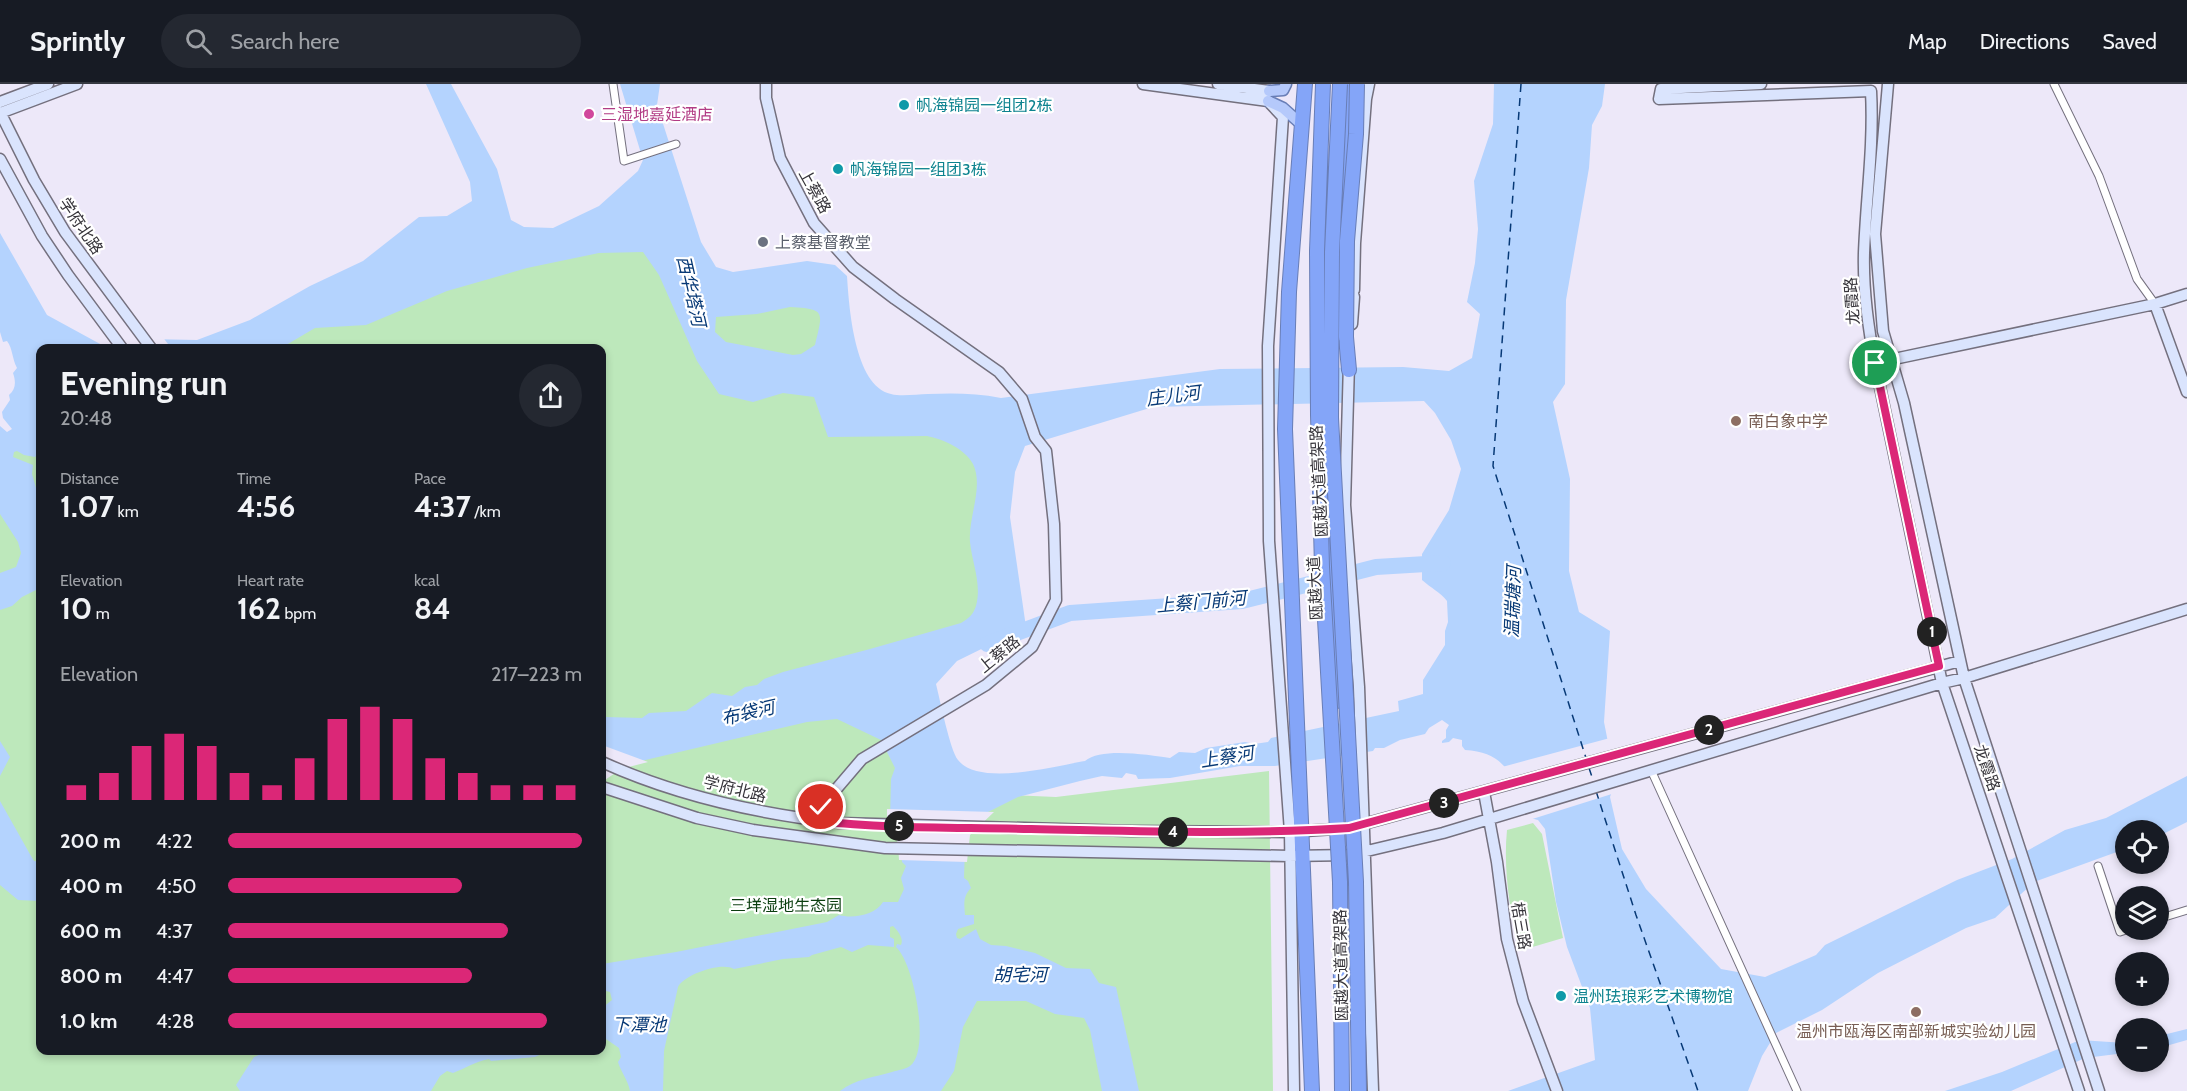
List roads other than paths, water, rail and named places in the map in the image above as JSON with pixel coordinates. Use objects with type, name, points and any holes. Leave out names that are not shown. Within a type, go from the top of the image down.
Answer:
[{"type":"highway","name":"瓯越大道","points":[[1305,84],[1289,292],[1286,411],[1299,776],[1295,856],[1306,946],[1312,1091]]},
{"type":"highway","name":"瓯越大道高架路","points":[[1323,84],[1317,251],[1318,415],[1322,567],[1340,882],[1342,1091]]},
{"type":"highway","name":"瓯越大道高架路","points":[[1340,84],[1332,252],[1331,418],[1356,882],[1359,1091]]},
{"type":"highway","name":"瓯越大道","points":[[1351,84],[1345,140],[1326,457],[1330,563],[1341,719],[1346,771],[1356,827],[1350,855],[1354,961],[1354,1091]]},
{"type":"highway","points":[[1349,370],[1346,337],[1347,241],[1356,134],[1357,84]]},
{"type":"highway","points":[[1305,1091],[1302,1002],[1306,946]]},
{"type":"main road","points":[[0,102],[48,84]]},
{"type":"main road","points":[[0,113],[77,84]]},
{"type":"main road","name":"上蔡路","points":[[766,84],[766,99],[780,158],[814,222],[853,267],[999,372],[1022,399],[1035,437],[1046,452],[1054,524],[1056,600],[1032,647],[986,685],[862,759],[821,807],[818,821]]},
{"type":"main road","points":[[1143,84],[1269,96],[1283,90],[1286,84]]},
{"type":"main road","points":[[1218,84],[1269,96],[1301,124]]},
{"type":"main road","points":[[1369,84],[1355,243],[1354,297],[1346,411],[1345,505],[1359,687],[1356,827],[1364,852],[1373,1091]]},
{"type":"main road","name":"龙霞路","points":[[1761,84],[1661,89],[1659,99],[1871,91],[1873,115],[1864,255],[1868,326],[1875,363],[1942,683],[2077,1086]]},
{"type":"main road","name":"龙霞路","points":[[1888,84],[1875,234],[1883,331],[1904,404],[1964,678],[2099,1091]]},
{"type":"main road","points":[[1269,96],[1283,117],[1268,346],[1269,541],[1295,832]]},
{"type":"main road","name":"学府北路","points":[[0,113],[34,180],[65,232],[148,344]]},
{"type":"main road","points":[[0,159],[42,236],[119,344]]},
{"type":"main road","points":[[1340,253],[1354,297]]},
{"type":"main road","points":[[1875,363],[2155,304],[2187,294]]},
{"type":"main road","points":[[2155,304],[2187,392]]},
{"type":"main road","points":[[606,788],[697,818],[753,830],[885,848],[1295,856],[1350,855],[1443,833],[2187,609]]},
{"type":"main road","name":"学府北路","points":[[606,764],[648,781],[740,807],[818,821],[998,828],[1295,832],[1356,827],[1960,661]]},
{"type":"main road","name":"梧三路","points":[[1484,792],[1507,939],[1524,1001],[1557,1091]]},
{"type":"main road","points":[[1294,1091],[1295,856]]},
{"type":"street","points":[[613,84],[624,161],[676,144]]},
{"type":"street","points":[[2054,84],[2099,176],[2137,279],[2155,304]]},
{"type":"street","points":[[1651,771],[1797,1091]]},
{"type":"street","points":[[2098,866],[2115,917]]},
{"type":"street","points":[[2169,916],[2187,910]]},
{"type":"water","points":[[426,84],[451,84],[497,169],[511,220],[524,227],[553,228],[599,206],[638,171],[643,160],[620,84],[660,84],[657,105],[701,242],[716,267],[733,272],[807,261],[835,265],[847,276],[852,324],[861,361],[879,388],[891,394],[964,394],[1001,398],[1220,369],[1403,367],[1449,371],[1472,358],[1480,314],[1467,302],[1475,263],[1478,229],[1474,181],[1493,124],[1494,84],[1605,84],[1602,106],[1592,125],[1589,168],[1566,300],[1565,384],[1553,402],[1570,479],[1569,571],[1579,612],[1610,631],[1604,722],[1615,778],[1610,797],[1622,849],[1646,889],[1721,969],[1765,977],[1816,955],[1825,945],[1957,880],[2012,859],[2065,830],[2106,818],[2187,776],[2187,822],[2169,831],[2169,820],[2115,820],[2115,853],[2034,882],[1995,918],[1966,928],[1878,973],[1822,1010],[1776,1033],[1762,1056],[1748,1091],[1508,1091],[1595,1060],[1590,1008],[1567,947],[1556,902],[1545,829],[1538,820],[1530,818],[1514,782],[1501,763],[1480,752],[1465,750],[1462,740],[1453,738],[1449,742],[1442,743],[1446,738],[1449,725],[1442,720],[1429,728],[1425,734],[1400,740],[1384,748],[1375,748],[1373,751],[1275,766],[1240,766],[1170,778],[1138,779],[1136,775],[1126,773],[1122,778],[1102,776],[1018,797],[988,812],[968,834],[965,845],[964,878],[971,888],[965,897],[965,915],[974,915],[974,924],[958,929],[956,934],[960,939],[976,929],[980,939],[991,945],[1035,953],[1066,968],[1090,969],[1099,983],[1116,987],[1139,1091],[1102,1091],[1090,1030],[1084,1018],[1055,1014],[1026,1001],[977,1001],[963,1027],[954,1071],[941,1091],[840,1091],[859,1081],[908,1067],[916,1057],[920,1026],[918,1006],[909,970],[896,947],[897,944],[901,945],[901,937],[893,926],[890,927],[890,937],[894,939],[894,947],[868,945],[852,952],[841,947],[809,957],[783,959],[734,969],[712,968],[687,978],[678,987],[664,1051],[663,1091],[630,1091],[618,1062],[621,1057],[619,1048],[606,1039],[606,1005],[612,1000],[610,992],[606,991],[606,963],[827,922],[839,915],[863,915],[875,910],[883,902],[898,902],[904,889],[901,878],[906,866],[902,862],[901,842],[890,820],[891,779],[895,768],[881,740],[837,719],[807,722],[620,766],[606,776],[606,717],[642,718],[649,713],[686,711],[712,693],[732,696],[745,687],[757,685],[764,679],[783,672],[966,620],[974,612],[978,598],[970,542],[976,473],[973,464],[959,449],[927,436],[828,437],[814,397],[783,393],[753,402],[719,394],[697,361],[659,275],[643,252],[599,253],[527,268],[447,291],[366,325],[315,328],[288,344],[110,344],[147,339],[197,340],[250,320],[310,286],[363,261],[419,217],[447,216],[472,201],[470,182]],"holes":[[[790,307],[816,311],[819,314],[820,325],[815,345],[801,354],[793,355],[726,342],[715,332],[716,317],[757,314]],[[1424,401],[1435,413],[1451,440],[1461,469],[1449,510],[1422,554],[1422,580],[1447,601],[1448,622],[1445,631],[1445,645],[1423,680],[1423,694],[1398,701],[1399,711],[1271,738],[1268,742],[1254,744],[1245,742],[1206,748],[1195,753],[1179,752],[1170,758],[1138,754],[1102,754],[1085,761],[1055,767],[1000,774],[968,768],[958,760],[949,736],[936,684],[957,661],[1026,627],[1010,517],[1015,472],[1025,446],[1153,407]]]},
{"type":"water","points":[[0,233],[47,315],[100,344],[36,344],[36,456],[24,455],[17,451],[14,452],[13,457],[33,465],[32,474],[36,488],[36,590],[22,597],[12,606],[0,610],[0,573],[16,567],[21,553],[18,542],[0,514],[0,426],[7,432],[12,429],[3,418],[2,412],[10,400],[9,395],[15,385],[13,373],[17,368],[9,344],[7,341],[3,342],[0,332]]},
{"type":"water","points":[[0,741],[10,757],[0,776]]},
{"type":"water","points":[[0,801],[36,861],[36,901],[18,900],[0,885]]},
{"type":"water","points":[[2187,1029],[2187,1040],[2169,1045],[2169,1034]]},
{"type":"water","points":[[2080,1040],[2115,1042],[2115,1054],[2085,1058],[2011,1091],[1945,1091],[2002,1072]]},
{"type":"water","points":[[259,1055],[539,1055],[491,1061],[489,1059],[453,1073],[447,1071],[440,1076],[431,1091],[240,1091],[236,1085],[254,1057]]},
{"type":"waterway","name":"上蔡门前河","points":[[987,644],[1070,613],[1242,601],[1376,567],[1443,563]]},
{"type":"place","name":"帆海锦园一组团2栋","points":[[904,105]]},
{"type":"place","name":"三湿地嘉延酒店","points":[[589,114]]},
{"type":"place","name":"帆海锦园一组团3栋","points":[[838,169]]},
{"type":"place","name":"上蔡基督教堂","points":[[763,242]]},
{"type":"place","name":"南白象中学","points":[[1736,421]]},
{"type":"place","name":"温州珐琅彩艺术博物馆","points":[[1561,996]]},
{"type":"place","name":"温州市瓯海区南部新城实验幼儿园","points":[[1916,1012]]},
{"type":"water label","name":"西华塔河","points":[[691,291]]},
{"type":"water label","name":"庄儿河","points":[[1173,396]]},
{"type":"water label","name":"温瑞塘河","points":[[1513,602]]},
{"type":"water label","name":"布袋河","points":[[748,713]]},
{"type":"water label","name":"上蔡河","points":[[1227,757]]},
{"type":"water label","name":"胡宅河","points":[[1020,975]]},
{"type":"water label","name":"下潭池","points":[[639,1025]]},
{"type":"park label","name":"三垟湿地生态园","points":[[786,905]]}]
